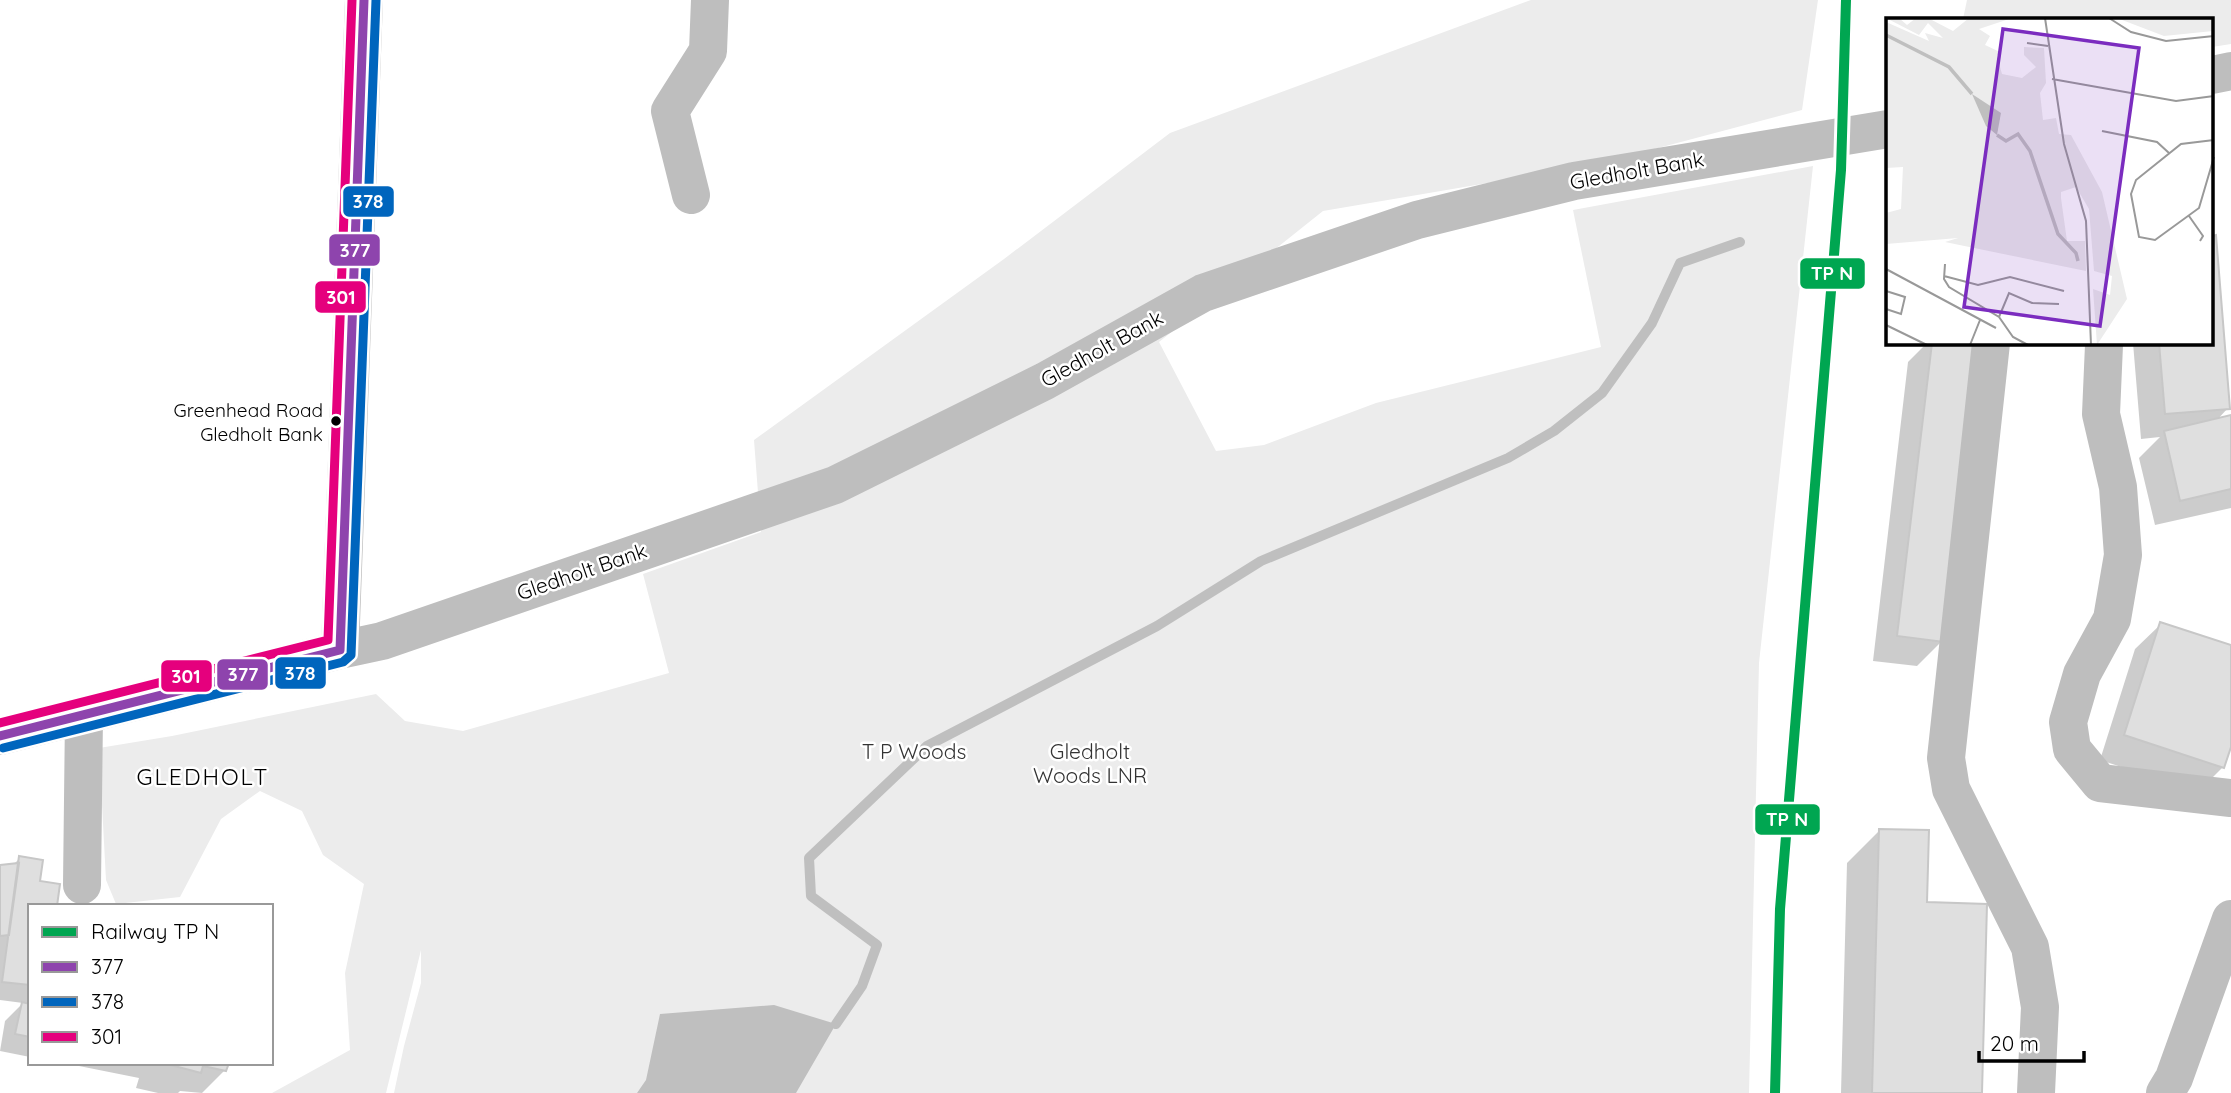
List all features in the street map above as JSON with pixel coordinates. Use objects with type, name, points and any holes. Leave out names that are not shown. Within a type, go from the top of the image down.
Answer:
[{"type":"street","points":[[340,650],[364,0]]},
{"type":"street","points":[[691,195],[670,111],[708,51],[710,0]]},
{"type":"street","name":"Gledholt Bank","points":[[0,736],[382,641],[835,485],[1045,381],[1203,293],[1417,220],[1574,181],[1886,129]]},
{"type":"street","points":[[1991,345],[1946,758],[1951,789],[2030,947],[2040,1007],[2036,1093]]},
{"type":"street","points":[[2104,345],[2101,414],[2118,487],[2123,555],[2112,619],[2082,674],[2068,722],[2072,749],[2100,783],[2231,798]]},
{"type":"street","points":[[82,886],[84,715]]},
{"type":"street","points":[[2165,1093],[2174,1078],[2231,919]]},
{"type":"green space","name":"T P Woods","points":[[1531,0],[1818,0],[1802,110],[1594,165],[1323,211],[1159,342],[1216,451],[1264,445],[1376,403],[1601,347],[1573,210],[1813,166],[1759,663],[1749,1093],[394,1093],[421,983],[421,950],[386,1093],[272,1093],[350,1050],[345,973],[364,884],[323,855],[302,811],[260,791],[221,819],[180,897],[116,904],[106,880],[99,748],[172,736],[376,694],[405,721],[463,731],[669,673],[643,574],[761,532],[754,440],[1004,259],[1170,133]]},
{"type":"green space","points":[[1967,0],[2231,0],[2231,44],[2214,47],[2214,18],[1963,18]]},
{"type":"shaded area","points":[[774,1005],[836,1024],[796,1093],[637,1093],[646,1080],[660,1014]]},
{"type":"building","points":[[2214,236],[2230,409],[2165,414],[2159,345],[2214,345]]},
{"type":"building","points":[[1932,345],[1979,345],[1944,642],[1897,636]]},
{"type":"building","points":[[2231,415],[2231,489],[2180,501],[2164,431]]},
{"type":"building","points":[[2160,622],[2231,645],[2231,747],[2224,768],[2124,735]]},
{"type":"building","points":[[1879,829],[1929,830],[1927,902],[1987,904],[1982,1093],[1872,1093]]},
{"type":"building","points":[[19,856],[43,860],[40,881],[60,884],[57,904],[28,904],[28,985],[2,982]]},
{"type":"building","points":[[19,863],[9,935],[0,936],[0,865]]},
{"type":"building","points":[[22,1002],[28,1004],[28,1037],[15,1034]]},
{"type":"building","points":[[171,1065],[228,1065],[226,1071],[203,1066],[201,1073]]},
{"type":"waterway","points":[[836,1024],[862,986],[877,945],[811,896],[809,858],[927,746],[1157,626],[1261,561],[1508,458],[1554,431],[1602,393],[1652,323],[1680,263],[1740,242]]},
{"type":"transit line","name":"301","points":[[0,723],[328,640],[352,0]]},
{"type":"transit line","name":"377","points":[[0,736],[340,650],[364,0]]},
{"type":"transit line","name":"378","points":[[3,748],[343,662],[351,655],[376,0]]},
{"type":"transit line","points":[[1775,1093],[1780,909],[1841,170],[1846,0]]},
{"type":"place","name":"Greenhead Road Gledholt Bank","points":[[336,421]]},
{"type":"district","name":"GLEDHOLT","points":[[203,777]]},
{"type":"park label","name":"Gledholt Woods LNR","points":[[1090,764]]}]
